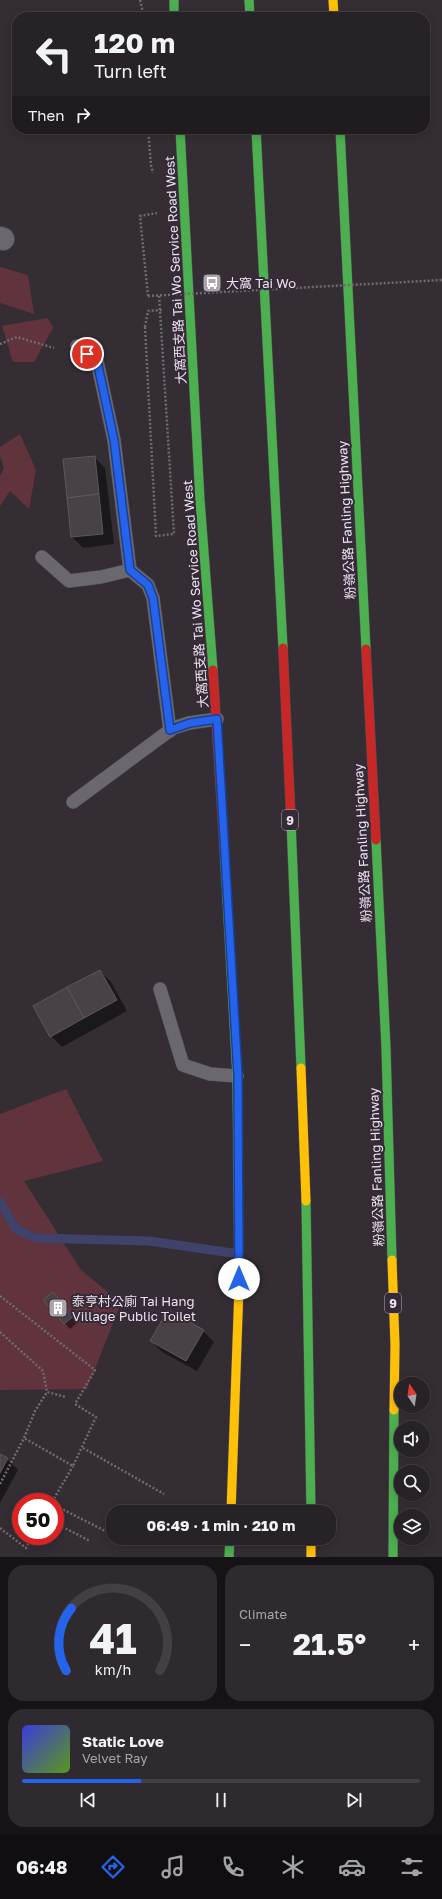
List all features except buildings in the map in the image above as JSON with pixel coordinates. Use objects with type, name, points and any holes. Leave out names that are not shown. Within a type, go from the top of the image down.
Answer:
[{"type":"main road","points":[[174,0],[174,12]]},
{"type":"main road","points":[[249,0],[250,12]]},
{"type":"main road","points":[[333,0],[334,12]]},
{"type":"main road","name":"大窩西支路 Tai Wo Service Road West","points":[[180,134],[200,500],[217,719],[238,1076],[239,1279],[231,1505]]},
{"type":"main road","name":"9","points":[[256,134],[302,1053],[310,1346],[311,1505]]},
{"type":"main road","name":"粉嶺公路 Fanling Highway","points":[[340,134],[386,1048],[395,1345],[392,1557]]},
{"type":"main road","points":[[229,1557],[230,1545]]},
{"type":"main road","points":[[311,1545],[311,1557]]},
{"type":"lane","points":[[77,346],[97,361],[114,440],[130,570],[148,585],[153,598],[170,730]]},
{"type":"lane","points":[[42,557],[69,581],[101,577],[130,570]]},
{"type":"lane","points":[[73,802],[170,730],[190,723],[217,719]]},
{"type":"lane","points":[[160,989],[183,1065],[210,1074],[238,1076]]},
{"type":"path","points":[[140,0],[143,12]]},
{"type":"path","points":[[159,213],[140,216],[148,296],[442,280]]},
{"type":"path","points":[[159,295],[174,534],[156,536],[145,327],[148,311],[170,309]]},
{"type":"path","points":[[0,344],[17,337],[56,349],[77,346]]},
{"type":"path","points":[[0,1296],[95,1370],[75,1404],[96,1417],[83,1448],[57,1493]]},
{"type":"path","points":[[0,1332],[43,1371],[47,1392],[35,1412],[24,1438],[0,1484]]},
{"type":"path","points":[[47,1392],[66,1397]]},
{"type":"path","points":[[24,1438],[73,1466]]},
{"type":"path","points":[[83,1448],[164,1494]]},
{"type":"path","points":[[64,1510],[106,1531]]},
{"type":"path","points":[[0,1528],[12,1537]]},
{"type":"path","points":[[64,1528],[90,1541]]},
{"type":"shaded area","points":[[0,267],[28,275],[34,314],[0,303]]},
{"type":"shaded area","points":[[48,318],[53,328],[34,362],[13,362],[2,326]]},
{"type":"shaded area","points":[[20,434],[36,470],[29,509],[10,491],[0,506],[0,476],[4,468],[0,455],[0,447]]},
{"type":"shaded area","points":[[66,1089],[103,1161],[24,1181],[81,1270],[121,1303],[87,1389],[0,1390],[0,1114]]},
{"type":"waterway","points":[[0,1202],[16,1229],[35,1238],[149,1241],[239,1254]]},
{"type":"traffic: fast","points":[[174,0],[174,12]]},
{"type":"traffic: fast","points":[[249,0],[250,12]]},
{"type":"traffic: fast","points":[[180,134],[200,500],[213,670]]},
{"type":"traffic: fast","points":[[256,134],[283,648]]},
{"type":"traffic: fast","points":[[340,134],[366,649]]},
{"type":"traffic: fast","points":[[291,821],[301,1068]]},
{"type":"traffic: fast","points":[[376,840],[386,1048],[392,1260]]},
{"type":"traffic: fast","points":[[224,846],[237,1076],[239,1287]]},
{"type":"traffic: fast","points":[[306,1201],[311,1505]]},
{"type":"traffic: fast","points":[[393,1557],[394,1410]]},
{"type":"traffic: fast","points":[[229,1557],[230,1545]]},
{"type":"traffic: slow","points":[[333,0],[334,12]]},
{"type":"traffic: slow","points":[[301,1068],[306,1201]]},
{"type":"traffic: slow","points":[[392,1260],[395,1377]]},
{"type":"traffic: slow","points":[[231,1505],[239,1287]]},
{"type":"traffic: slow","points":[[311,1545],[311,1557]]},
{"type":"traffic: jam","points":[[283,648],[291,821]]},
{"type":"traffic: jam","points":[[366,649],[376,840]]},
{"type":"traffic: jam","points":[[213,670],[224,846]]},
{"type":"place","name":"大窩 Tai Wo","points":[[212,283]]},
{"type":"place","name":"泰亨村公廁 Tai Hang Village Public Toilet","points":[[58,1308]]},
{"type":"route","points":[[87,354],[97,361],[114,440],[130,570],[148,585],[153,598],[170,730],[190,723],[217,719],[238,1076],[239,1279]]}]
